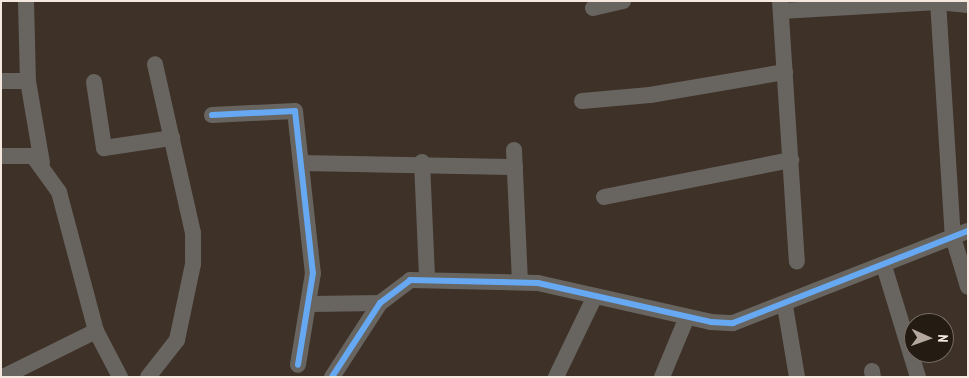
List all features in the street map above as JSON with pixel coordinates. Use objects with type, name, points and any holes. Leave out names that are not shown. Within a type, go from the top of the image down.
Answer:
[{"type":"street","points":[[26,1],[28,81],[42,163],[59,192],[96,330],[120,377]]},
{"type":"street","points":[[593,8],[623,1]]},
{"type":"street","points":[[797,261],[780,6],[938,2],[968,5]]},
{"type":"street","points":[[938,2],[960,234],[968,287]]},
{"type":"street","points":[[148,377],[177,340],[193,264],[193,233],[155,64]]},
{"type":"street","points":[[582,101],[650,95],[785,72]]},
{"type":"street","points":[[1,81],[28,81]]},
{"type":"street","points":[[94,82],[104,148],[172,138]]},
{"type":"street","points":[[212,115],[295,111],[313,273],[311,304],[298,366]]},
{"type":"street","points":[[514,150],[520,282]]},
{"type":"street","points":[[1,156],[33,156],[42,163]]},
{"type":"street","points":[[604,197],[791,160]]},
{"type":"street","points":[[301,163],[422,162],[515,167]]},
{"type":"street","points":[[422,162],[427,277]]},
{"type":"street","points":[[332,377],[380,303],[410,280],[427,277],[520,282],[595,296],[687,317],[733,323],[785,306],[960,234]]},
{"type":"street","points":[[884,266],[918,377]]},
{"type":"street","points":[[556,377],[595,296]]},
{"type":"street","points":[[311,304],[380,303]]},
{"type":"street","points":[[785,306],[797,377]]},
{"type":"street","points":[[662,377],[687,317]]},
{"type":"street","points":[[3,377],[96,330]]},
{"type":"cycle path","points":[[212,115],[295,111],[313,273],[298,365]]},
{"type":"cycle path","points":[[332,377],[380,303],[410,280],[538,283],[711,322],[733,323],[968,231]]}]
